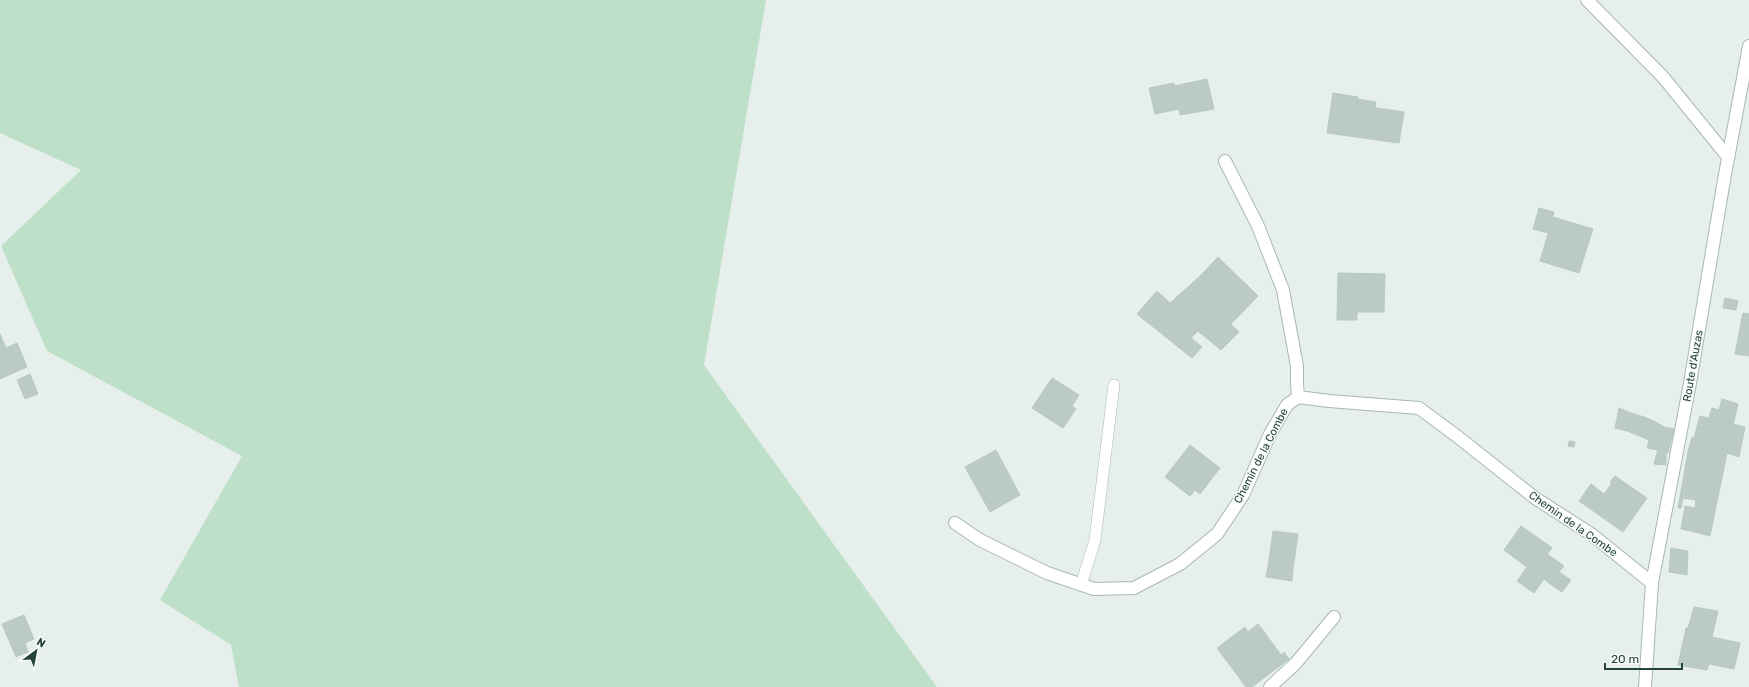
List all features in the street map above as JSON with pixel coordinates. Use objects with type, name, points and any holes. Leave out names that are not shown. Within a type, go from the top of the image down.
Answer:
[{"type":"street","points":[[1587,0],[1663,77],[1728,157]]},
{"type":"street","name":"Route d'Auzas","points":[[1645,687],[1652,583],[1690,383],[1728,157],[1749,46]]},
{"type":"street","points":[[1225,161],[1258,226],[1283,290],[1298,366],[1298,397]]},
{"type":"street","name":"Chemin de la Combe","points":[[955,523],[980,540],[1047,573],[1080,585],[1094,589],[1134,588],[1180,564],[1217,534],[1243,495],[1270,434],[1287,405],[1298,397],[1419,408],[1458,436],[1535,498],[1591,534],[1652,583]]},
{"type":"street","points":[[1270,687],[1296,663],[1334,617]]},
{"type":"lane","points":[[1080,585],[1094,540],[1114,385]]},
{"type":"green space","points":[[0,0],[766,0],[704,365],[937,687],[239,687],[231,645],[160,600],[242,456],[47,351],[1,246],[81,170],[0,133]]},
{"type":"building","points":[[1207,79],[1214,109],[1180,115],[1179,109],[1155,114],[1149,88],[1174,83],[1174,86]]},
{"type":"building","points":[[1333,93],[1358,97],[1357,105],[1404,112],[1399,143],[1327,133]]},
{"type":"building","points":[[1357,99],[1376,102],[1375,107],[1357,105]]},
{"type":"building","points":[[1539,208],[1554,212],[1548,233],[1533,229]]},
{"type":"building","points":[[1553,217],[1593,229],[1579,273],[1540,261]]},
{"type":"building","points":[[1218,257],[1258,296],[1231,324],[1206,301],[1216,290],[1201,275]]},
{"type":"building","points":[[1338,273],[1385,274],[1384,312],[1357,312],[1357,320],[1337,320]]},
{"type":"building","points":[[1201,275],[1216,290],[1206,301],[1189,286]]},
{"type":"building","points":[[1189,286],[1239,332],[1221,350],[1198,331],[1191,338],[1202,347],[1192,358],[1137,314],[1157,291],[1170,303]]},
{"type":"building","points":[[1725,298],[1738,301],[1736,310],[1723,308]]},
{"type":"building","points":[[1743,313],[1749,314],[1749,356],[1735,354]]},
{"type":"building","points":[[0,334],[6,348],[17,343],[27,367],[0,379]]},
{"type":"building","points":[[30,374],[38,394],[25,399],[17,380]]},
{"type":"building","points":[[1052,378],[1079,395],[1072,406],[1076,409],[1063,428],[1032,408]]},
{"type":"building","points":[[1722,399],[1738,404],[1731,434],[1697,427],[1700,416],[1709,418],[1712,408],[1719,410]]},
{"type":"building","points":[[1619,408],[1631,413],[1627,431],[1615,428]]},
{"type":"building","points":[[1631,413],[1644,417],[1639,436],[1627,431]]},
{"type":"building","points":[[1644,417],[1654,421],[1649,440],[1639,436]]},
{"type":"building","points":[[1654,421],[1664,427],[1658,450],[1647,448]]},
{"type":"building","points":[[1733,424],[1745,427],[1739,457],[1727,453]]},
{"type":"building","points":[[1664,427],[1674,429],[1668,453],[1666,452],[1666,465],[1654,464]]},
{"type":"building","points":[[1697,427],[1731,434],[1710,536],[1691,531],[1696,500],[1683,498],[1681,508],[1678,508],[1688,452],[1692,437],[1694,438]]},
{"type":"building","points":[[1569,441],[1575,442],[1574,447],[1568,446]]},
{"type":"building","points":[[1190,445],[1220,468],[1200,494],[1195,490],[1190,496],[1165,477]]},
{"type":"building","points":[[996,450],[1020,495],[990,512],[965,467]]},
{"type":"building","points":[[1615,476],[1631,487],[1626,493],[1610,482]]},
{"type":"building","points":[[1612,483],[1626,493],[1631,487],[1647,498],[1623,532],[1579,501],[1591,484],[1604,494]]},
{"type":"building","points":[[1685,506],[1695,508],[1691,531],[1681,529]]},
{"type":"building","points":[[1521,526],[1544,542],[1540,549],[1564,566],[1559,572],[1571,580],[1562,592],[1550,584],[1554,578],[1548,573],[1534,593],[1517,581],[1527,567],[1504,550]]},
{"type":"building","points":[[1273,531],[1298,534],[1293,569],[1268,566]]},
{"type":"building","points":[[1544,542],[1552,548],[1547,554],[1540,549]]},
{"type":"building","points":[[1671,548],[1688,551],[1687,575],[1669,572]]},
{"type":"building","points":[[1268,566],[1293,569],[1292,581],[1266,577]]},
{"type":"building","points":[[1548,573],[1554,578],[1550,584],[1544,579]]},
{"type":"building","points":[[1694,607],[1718,611],[1712,637],[1740,643],[1734,669],[1709,664],[1707,670],[1678,665],[1686,628],[1688,628]]},
{"type":"building","points":[[24,615],[34,639],[25,643],[28,652],[16,657],[2,624]]},
{"type":"building","points":[[1258,624],[1262,629],[1251,637],[1248,632]]},
{"type":"building","points":[[1245,627],[1251,637],[1262,629],[1281,655],[1284,652],[1289,659],[1252,687],[1246,687],[1217,648]]}]
